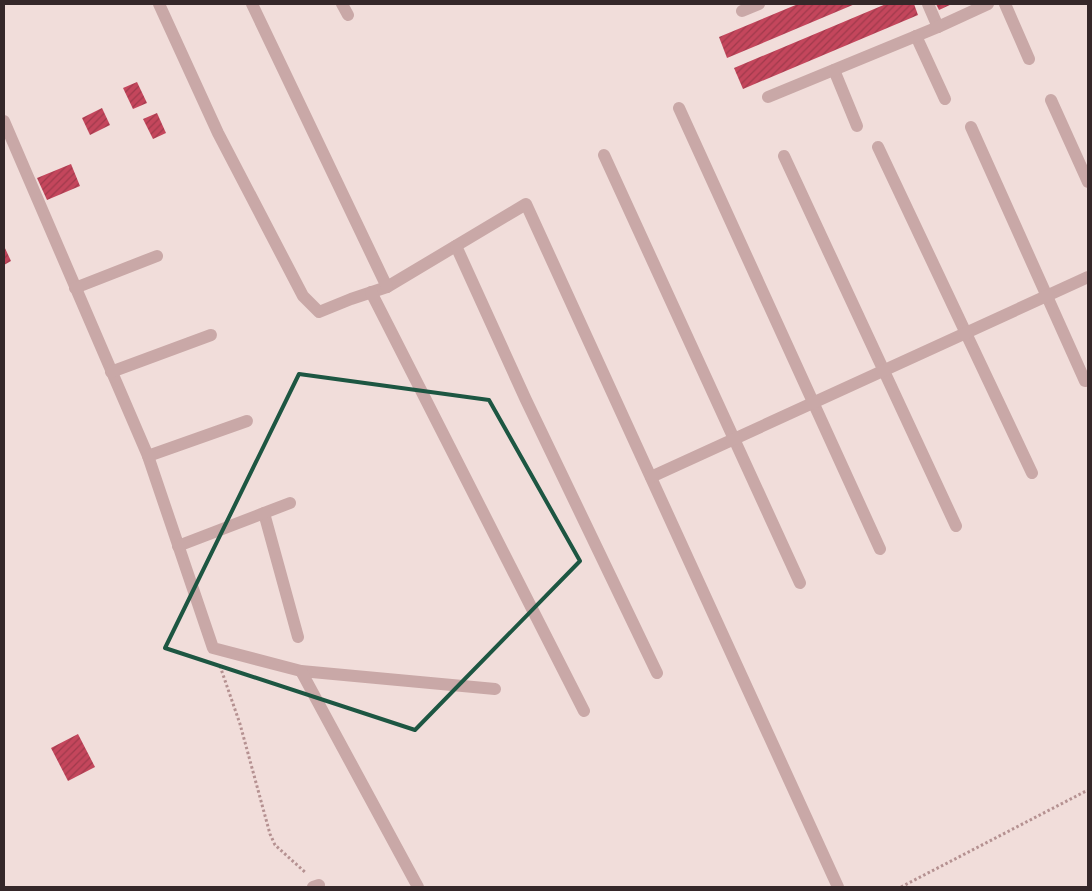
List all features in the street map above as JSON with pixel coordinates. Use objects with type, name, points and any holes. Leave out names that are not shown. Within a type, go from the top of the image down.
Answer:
[{"type":"street","points":[[159,4],[218,133],[303,296],[319,312],[387,287],[526,204],[838,887]]},
{"type":"street","points":[[252,4],[387,287]]},
{"type":"street","points":[[742,11],[759,4]]},
{"type":"street","points":[[928,4],[938,27]]},
{"type":"street","points":[[768,97],[938,27],[988,4]]},
{"type":"street","points":[[1005,4],[1029,59]]},
{"type":"street","points":[[916,36],[945,99]]},
{"type":"street","points":[[834,70],[858,126]]},
{"type":"street","points":[[1050,100],[1088,182]]},
{"type":"street","points":[[680,108],[880,549]]},
{"type":"street","points":[[4,121],[148,456],[213,648],[301,671],[495,688]]},
{"type":"street","points":[[971,127],[1085,381]]},
{"type":"street","points":[[878,147],[1032,473]]},
{"type":"street","points":[[604,155],[800,582]]},
{"type":"street","points":[[784,156],[956,526]]},
{"type":"street","points":[[456,246],[526,400],[657,673]]},
{"type":"street","points":[[75,288],[157,256]]},
{"type":"street","points":[[651,477],[1088,277]]},
{"type":"street","points":[[371,292],[584,711]]},
{"type":"street","points":[[112,372],[212,335]]},
{"type":"street","points":[[148,456],[247,421]]},
{"type":"street","points":[[178,546],[290,503]]},
{"type":"street","points":[[264,513],[298,637]]},
{"type":"street","points":[[301,671],[418,887]]},
{"type":"path","points":[[213,648],[240,724],[272,839],[275,845],[316,886]]},
{"type":"path","points":[[901,887],[1088,790]]},
{"type":"highlighted area","points":[[299,374],[489,400],[580,561],[415,730],[165,648]]},
{"type":"building","points":[[798,4],[855,4],[727,58],[719,37]]},
{"type":"building","points":[[886,4],[914,4],[918,15],[743,89],[734,68]]},
{"type":"building","points":[[936,4],[952,4],[939,10]]},
{"type":"building","points":[[137,82],[147,103],[133,109],[123,88]]},
{"type":"building","points":[[102,108],[110,125],[90,135],[82,118]]},
{"type":"building","points":[[157,113],[166,133],[153,139],[143,119]]},
{"type":"building","points":[[71,164],[80,186],[47,200],[37,178]]},
{"type":"building","points":[[4,246],[11,261],[4,265]]},
{"type":"building","points":[[78,734],[95,767],[68,781],[51,748]]}]
